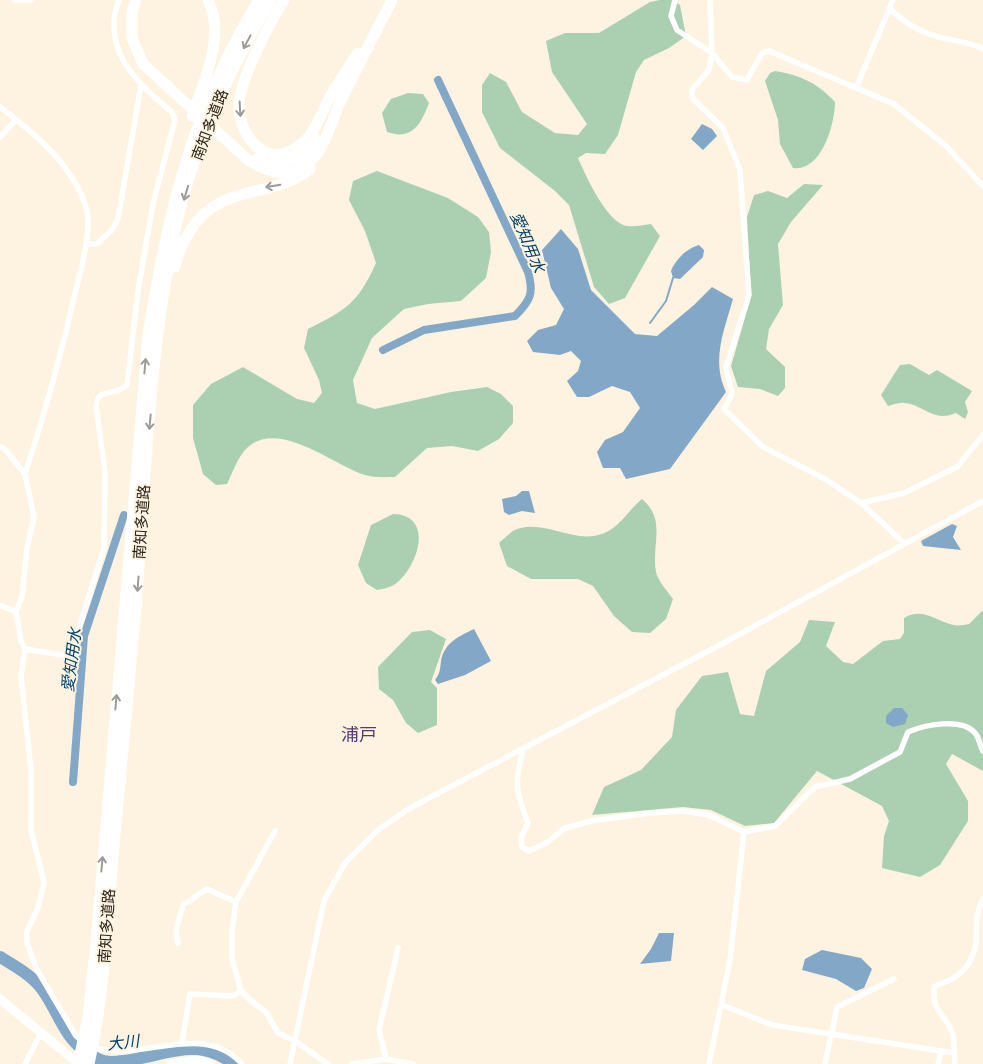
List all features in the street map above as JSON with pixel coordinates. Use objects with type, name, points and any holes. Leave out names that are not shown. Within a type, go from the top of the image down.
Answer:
[{"type":"highway","points":[[136,0],[131,22],[132,38],[136,52],[143,64],[223,135],[247,153],[272,163],[281,164],[299,157],[307,150],[322,130],[340,102],[392,0]]},
{"type":"highway","points":[[145,0],[138,17],[138,34],[142,49],[152,65],[184,99]]},
{"type":"highway","points":[[174,198],[172,189],[215,40],[213,11],[208,0]]},
{"type":"highway","name":"南知多道路","points":[[89,1064],[148,336],[159,265],[174,198],[201,116],[224,64],[259,0]]},
{"type":"highway","name":"南知多道路","points":[[78,1064],[93,1018],[132,665],[152,402],[168,268],[186,193],[215,107],[233,68],[271,0]]},
{"type":"highway","points":[[284,0],[246,78],[239,109],[243,127],[252,142],[270,155],[279,155],[298,147],[322,130]]},
{"type":"highway","points":[[152,402],[158,394],[176,262],[183,241],[194,223],[206,211],[232,196],[280,185],[303,175],[324,154],[322,130],[330,97],[360,49],[384,0]]},
{"type":"main road","points":[[0,999],[78,1064]]},
{"type":"main road","points":[[171,1064],[198,1060],[211,1064]]},
{"type":"street","points":[[15,0],[31,0]]},
{"type":"street","points":[[25,649],[75,657],[77,634],[104,548],[105,472],[96,403],[102,394],[121,390],[127,385],[138,291],[152,204],[174,120],[172,112],[141,85],[125,65],[114,39],[114,23],[119,0]]},
{"type":"street","points":[[676,0],[671,16],[678,30],[712,53],[732,77],[747,80],[762,53],[769,51],[894,104],[946,146],[983,186]]},
{"type":"street","points":[[710,0],[712,53],[709,70],[692,90],[692,98],[722,128],[740,170],[749,295],[726,367],[732,394],[724,409],[763,447],[824,479],[861,503],[904,543]]},
{"type":"street","points":[[856,88],[893,0]]},
{"type":"street","points":[[890,8],[904,22],[930,35],[975,45],[983,49]]},
{"type":"street","points":[[86,244],[98,244],[112,230],[118,219],[141,85]]},
{"type":"street","points":[[0,107],[33,133],[62,165],[87,209],[86,244],[49,402],[25,474]]},
{"type":"street","points":[[0,137],[16,120]]},
{"type":"street","points":[[861,503],[904,493],[958,467],[983,435]]},
{"type":"street","points":[[0,447],[4,448],[25,474],[34,517],[27,548],[22,597],[16,612],[21,641],[25,649],[21,676],[31,770],[31,830],[44,883],[38,908],[27,931],[26,943],[36,968],[76,1036],[87,1046],[102,1050],[126,1050],[205,1042],[235,1055],[242,1064]]},
{"type":"street","points":[[290,1064],[324,901],[345,863],[378,830],[397,816],[523,750],[983,501]]},
{"type":"street","points":[[0,605],[16,612]]},
{"type":"street","points":[[523,750],[516,776],[519,799],[528,823],[521,838],[522,847],[530,851],[548,842],[563,829],[591,821],[650,813],[682,810],[709,815],[744,832],[775,826],[815,787],[850,779],[894,755],[903,747],[908,732],[922,725],[964,724],[976,733],[983,751]]},
{"type":"street","points":[[275,831],[236,902],[232,931],[232,958],[241,991],[266,1012],[278,1033],[294,1041],[328,1064]]},
{"type":"street","points":[[709,1064],[730,960],[744,832]]},
{"type":"street","points":[[178,943],[176,930],[183,905],[207,889],[236,902]]},
{"type":"street","points":[[955,1064],[952,1033],[939,1014],[933,998],[935,986],[956,980],[965,970],[976,948],[975,927],[980,904],[983,899]]},
{"type":"street","points":[[386,1059],[379,1030],[398,948]]},
{"type":"street","points":[[825,1064],[838,1007],[894,979]]},
{"type":"street","points":[[182,1043],[190,994],[233,996],[241,991]]},
{"type":"street","points":[[722,1004],[772,1025],[954,1053]]},
{"type":"street","points":[[26,1064],[41,1033]]},
{"type":"street","points":[[938,1064],[941,1052]]},
{"type":"street","points":[[352,1064],[386,1059],[413,1064]]},
{"type":"green space","points":[[672,0],[680,5],[686,36],[669,48],[644,60],[636,72],[618,135],[605,154],[586,153],[578,158],[598,198],[612,217],[619,223],[627,226],[651,224],[660,236],[625,298],[609,304],[594,287],[569,205],[555,191],[500,148],[482,112],[482,85],[490,73],[506,82],[522,112],[555,133],[578,135],[587,124],[552,72],[546,41],[565,33],[599,33],[650,2]]},
{"type":"green space","points":[[775,71],[808,81],[829,95],[835,102],[833,122],[825,144],[812,162],[803,167],[793,168],[780,144],[778,120],[765,81],[770,73]]},
{"type":"green space","points":[[408,93],[423,94],[429,103],[423,118],[409,132],[396,134],[387,132],[382,113],[391,99]]},
{"type":"green space","points":[[377,171],[448,198],[478,217],[489,232],[491,252],[486,278],[461,301],[428,304],[404,309],[372,338],[353,380],[357,403],[375,409],[451,392],[487,387],[501,394],[513,406],[513,423],[499,439],[478,451],[452,446],[427,448],[395,477],[365,475],[305,446],[272,438],[258,441],[245,450],[227,484],[216,485],[203,474],[193,438],[193,405],[211,384],[243,367],[297,399],[314,403],[322,393],[319,380],[304,348],[308,329],[350,304],[363,288],[376,263],[365,231],[349,200],[353,181]]},
{"type":"green space","points":[[804,184],[823,185],[791,222],[778,244],[783,305],[769,329],[766,349],[785,367],[785,388],[778,396],[760,389],[738,387],[731,366],[751,297],[747,217],[754,195],[768,191],[787,198]]},
{"type":"green space","points":[[910,364],[929,375],[937,370],[972,391],[965,402],[968,412],[965,419],[956,413],[941,416],[911,404],[900,403],[888,406],[881,395],[900,365]]},
{"type":"green space","points":[[642,499],[650,507],[656,524],[656,572],[661,583],[673,599],[666,619],[650,633],[632,632],[614,616],[593,586],[578,579],[531,579],[507,566],[499,543],[517,529],[538,527],[578,536],[598,535],[617,525]]},
{"type":"green space","points":[[393,514],[407,517],[415,524],[419,534],[418,546],[408,570],[400,580],[392,586],[377,590],[366,583],[358,565],[371,525]]},
{"type":"green space","points":[[983,610],[983,771],[952,754],[946,764],[968,801],[968,821],[940,865],[920,877],[882,868],[884,836],[889,821],[882,806],[817,771],[774,823],[745,826],[711,810],[683,807],[592,815],[604,787],[641,770],[672,737],[676,710],[702,676],[728,672],[740,714],[754,716],[766,671],[800,642],[809,620],[835,622],[826,646],[843,662],[853,664],[883,641],[900,639],[904,633],[904,618],[911,615],[923,614],[953,625],[961,625],[969,624]]},
{"type":"green space","points":[[430,630],[446,639],[431,682],[437,688],[437,725],[418,733],[406,723],[393,700],[379,689],[378,667],[412,632]]},
{"type":"water","points":[[702,124],[712,129],[717,136],[703,150],[691,139]]},
{"type":"water","points":[[561,229],[578,249],[591,290],[635,334],[657,336],[712,287],[733,299],[720,346],[719,357],[719,368],[726,392],[670,469],[626,479],[620,468],[603,468],[597,452],[605,440],[623,432],[640,408],[630,392],[612,386],[589,397],[577,397],[567,381],[578,371],[581,361],[571,351],[560,355],[533,352],[527,341],[538,330],[556,325],[564,309],[551,288],[542,250]]},
{"type":"water","points":[[699,245],[704,250],[703,257],[680,279],[673,278],[671,271],[678,259],[690,249]]},
{"type":"water","points":[[522,491],[529,491],[535,513],[522,511],[509,515],[504,512],[502,499],[516,496]]},
{"type":"water","points":[[952,524],[957,526],[953,537],[961,550],[923,546],[921,541]]},
{"type":"water","points":[[474,629],[491,661],[465,675],[438,684],[435,680],[439,673],[445,649],[458,637]]},
{"type":"water","points":[[894,708],[902,708],[908,715],[905,724],[893,727],[886,723],[886,716]]},
{"type":"water","points":[[659,933],[674,933],[671,961],[640,964],[651,949]]},
{"type":"water","points":[[822,950],[861,958],[872,969],[864,988],[856,991],[836,979],[802,970],[805,959]]},
{"type":"waterway","name":"愛知用水","points":[[383,350],[424,330],[515,316],[530,296],[531,285],[528,272],[438,80]]},
{"type":"waterway","points":[[650,323],[666,301],[673,278]]},
{"type":"waterway","name":"愛知用水","points":[[73,782],[84,636],[124,515]]},
{"type":"waterway","name":"大川","points":[[0,957],[38,984],[71,1037],[87,1053],[98,1059],[107,1062],[121,1061],[194,1049],[220,1055],[233,1064]]},
{"type":"district","name":"浦戸","points":[[359,735]]}]
